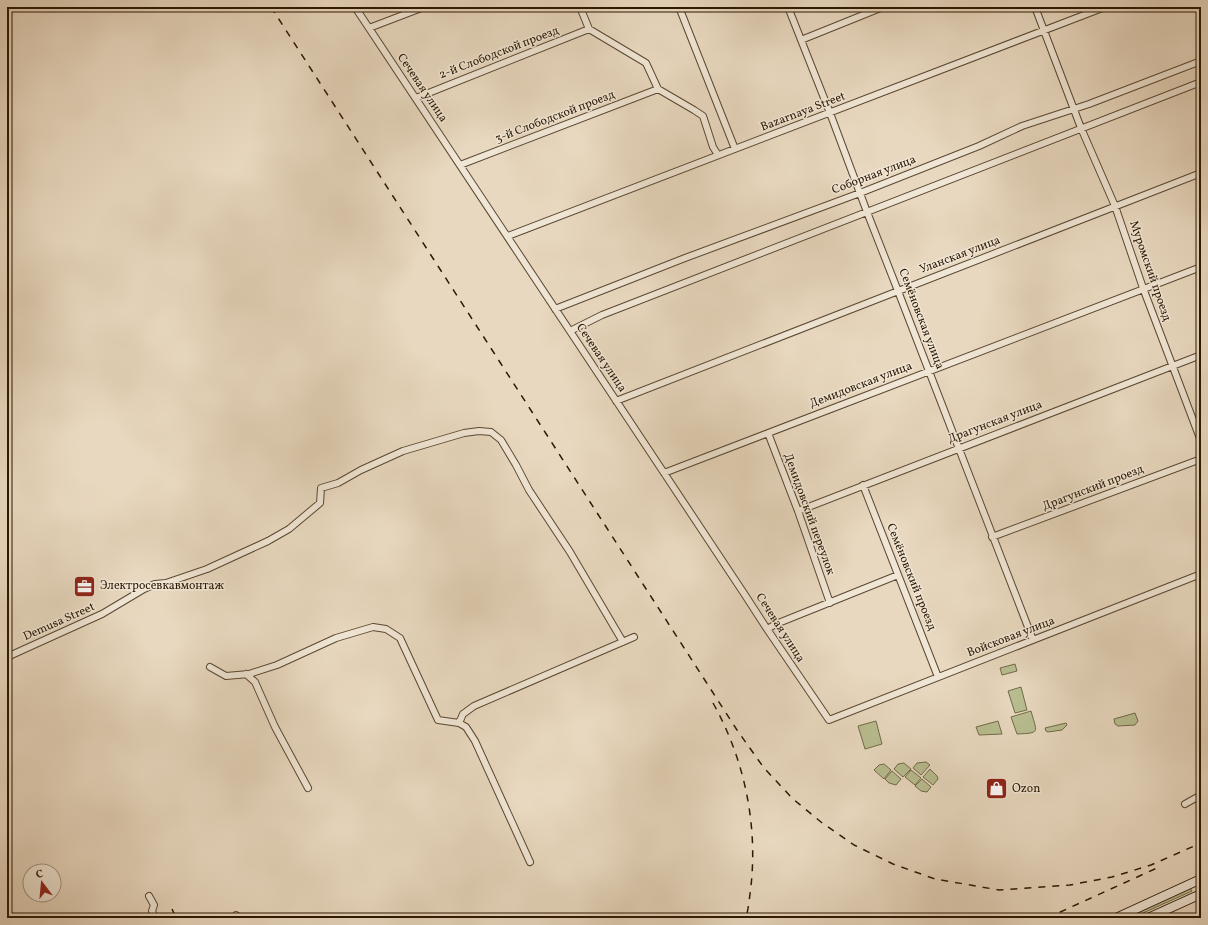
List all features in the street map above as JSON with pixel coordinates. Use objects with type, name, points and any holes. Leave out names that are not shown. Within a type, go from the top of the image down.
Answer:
[{"type":"main road","points":[[1116,918],[1201,879]]},
{"type":"main road","points":[[1148,918],[1201,894]]},
{"type":"street","name":"Сечевая улица","points":[[355,7],[767,629],[829,720]]},
{"type":"street","points":[[369,28],[424,7]]},
{"type":"street","points":[[580,7],[589,29],[646,63],[658,89],[703,116],[713,147],[718,155]]},
{"type":"street","points":[[679,7],[735,149]]},
{"type":"street","name":"Семёновская улица","points":[[788,7],[1032,640]]},
{"type":"street","points":[[801,40],[883,7]]},
{"type":"street","name":"Муромский проезд","points":[[1036,7],[1080,128],[1116,206],[1143,288],[1201,441]]},
{"type":"street","name":"Bazarnaya Street","points":[[508,236],[1105,7]]},
{"type":"street","name":"2-й Слободской проезд","points":[[416,98],[589,29]]},
{"type":"street","name":"Соборная улица","points":[[555,309],[685,258],[860,193],[979,146],[1022,126],[1074,109],[1201,61]]},
{"type":"street","points":[[570,330],[602,315],[1201,82]]},
{"type":"street","name":"3-й Слободской проезд","points":[[460,165],[658,89]]},
{"type":"street","name":"Уланская улица","points":[[616,401],[1201,173]]},
{"type":"street","name":"Демидовская улица","points":[[664,473],[1201,267]]},
{"type":"street","name":"Драгунская улица","points":[[798,511],[1201,355]]},
{"type":"street","name":"Demusa Street","points":[[7,658],[102,614],[155,584],[166,583],[207,569],[268,541],[290,529],[320,503],[321,488],[338,483],[361,470],[403,451],[464,433],[479,431],[491,432],[501,440],[529,490],[570,552],[623,642]]},
{"type":"street","name":"Демидовский переулок","points":[[768,433],[798,511],[830,603]]},
{"type":"street","name":"Драгунский проезд","points":[[992,537],[1201,459]]},
{"type":"street","name":"Семёновский проезд","points":[[863,485],[938,677]]},
{"type":"street","name":"Войсковая улица","points":[[829,720],[1201,574]]},
{"type":"street","points":[[767,629],[898,575]]},
{"type":"street","points":[[210,667],[226,676],[246,674],[277,665],[336,638],[372,627],[386,629],[400,638],[438,720],[459,723],[466,727],[475,741],[530,862]]},
{"type":"street","points":[[459,723],[463,714],[474,706],[634,637]]},
{"type":"street","points":[[246,674],[255,682],[275,727],[308,788]]},
{"type":"street","points":[[1185,804],[1201,795]]},
{"type":"street","points":[[149,896],[154,905],[152,911],[155,918]]},
{"type":"green space","points":[[1015,664],[1017,671],[1002,675],[1000,668]]},
{"type":"green space","points":[[1021,687],[1027,710],[1015,713],[1008,691]]},
{"type":"green space","points":[[1031,711],[1036,728],[1034,732],[1017,734],[1011,717]]},
{"type":"green space","points":[[1135,713],[1138,721],[1135,725],[1118,726],[1115,724],[1114,719]]},
{"type":"green space","points":[[876,721],[882,744],[865,749],[858,726]]},
{"type":"green space","points":[[998,721],[1002,734],[979,735],[976,727]]},
{"type":"green space","points":[[1066,723],[1067,725],[1062,730],[1048,732],[1045,728]]},
{"type":"green space","points":[[926,762],[930,765],[921,775],[913,768],[917,763]]},
{"type":"green space","points":[[904,763],[911,769],[903,777],[894,769],[898,764]]},
{"type":"green space","points":[[884,764],[891,770],[884,779],[874,770],[879,765]]},
{"type":"green space","points":[[930,769],[938,779],[933,785],[923,777]]},
{"type":"green space","points":[[911,770],[921,778],[915,785],[905,777]]},
{"type":"green space","points":[[892,771],[901,779],[896,785],[889,783],[885,779]]},
{"type":"green space","points":[[922,779],[931,787],[927,792],[921,791],[915,786]]},
{"type":"green space","points":[[1190,888],[1192,891],[1132,918],[1128,918],[1128,917]]},
{"type":"railway","points":[[271,7],[737,730],[764,768],[793,799],[821,822],[854,845],[893,864],[935,879],[999,890],[1070,885],[1112,877],[1151,865],[1201,843]]},
{"type":"railway","points":[[713,703],[734,748],[747,795],[751,820],[753,844],[752,869],[750,897],[746,918]]},
{"type":"railway","points":[[1047,918],[1157,868]]},
{"type":"railway","points":[[172,909],[176,918]]},
{"type":"place","name":"Электросевкавмонтаж","points":[[84,586]]},
{"type":"place","name":"Ozon","points":[[996,789]]}]
